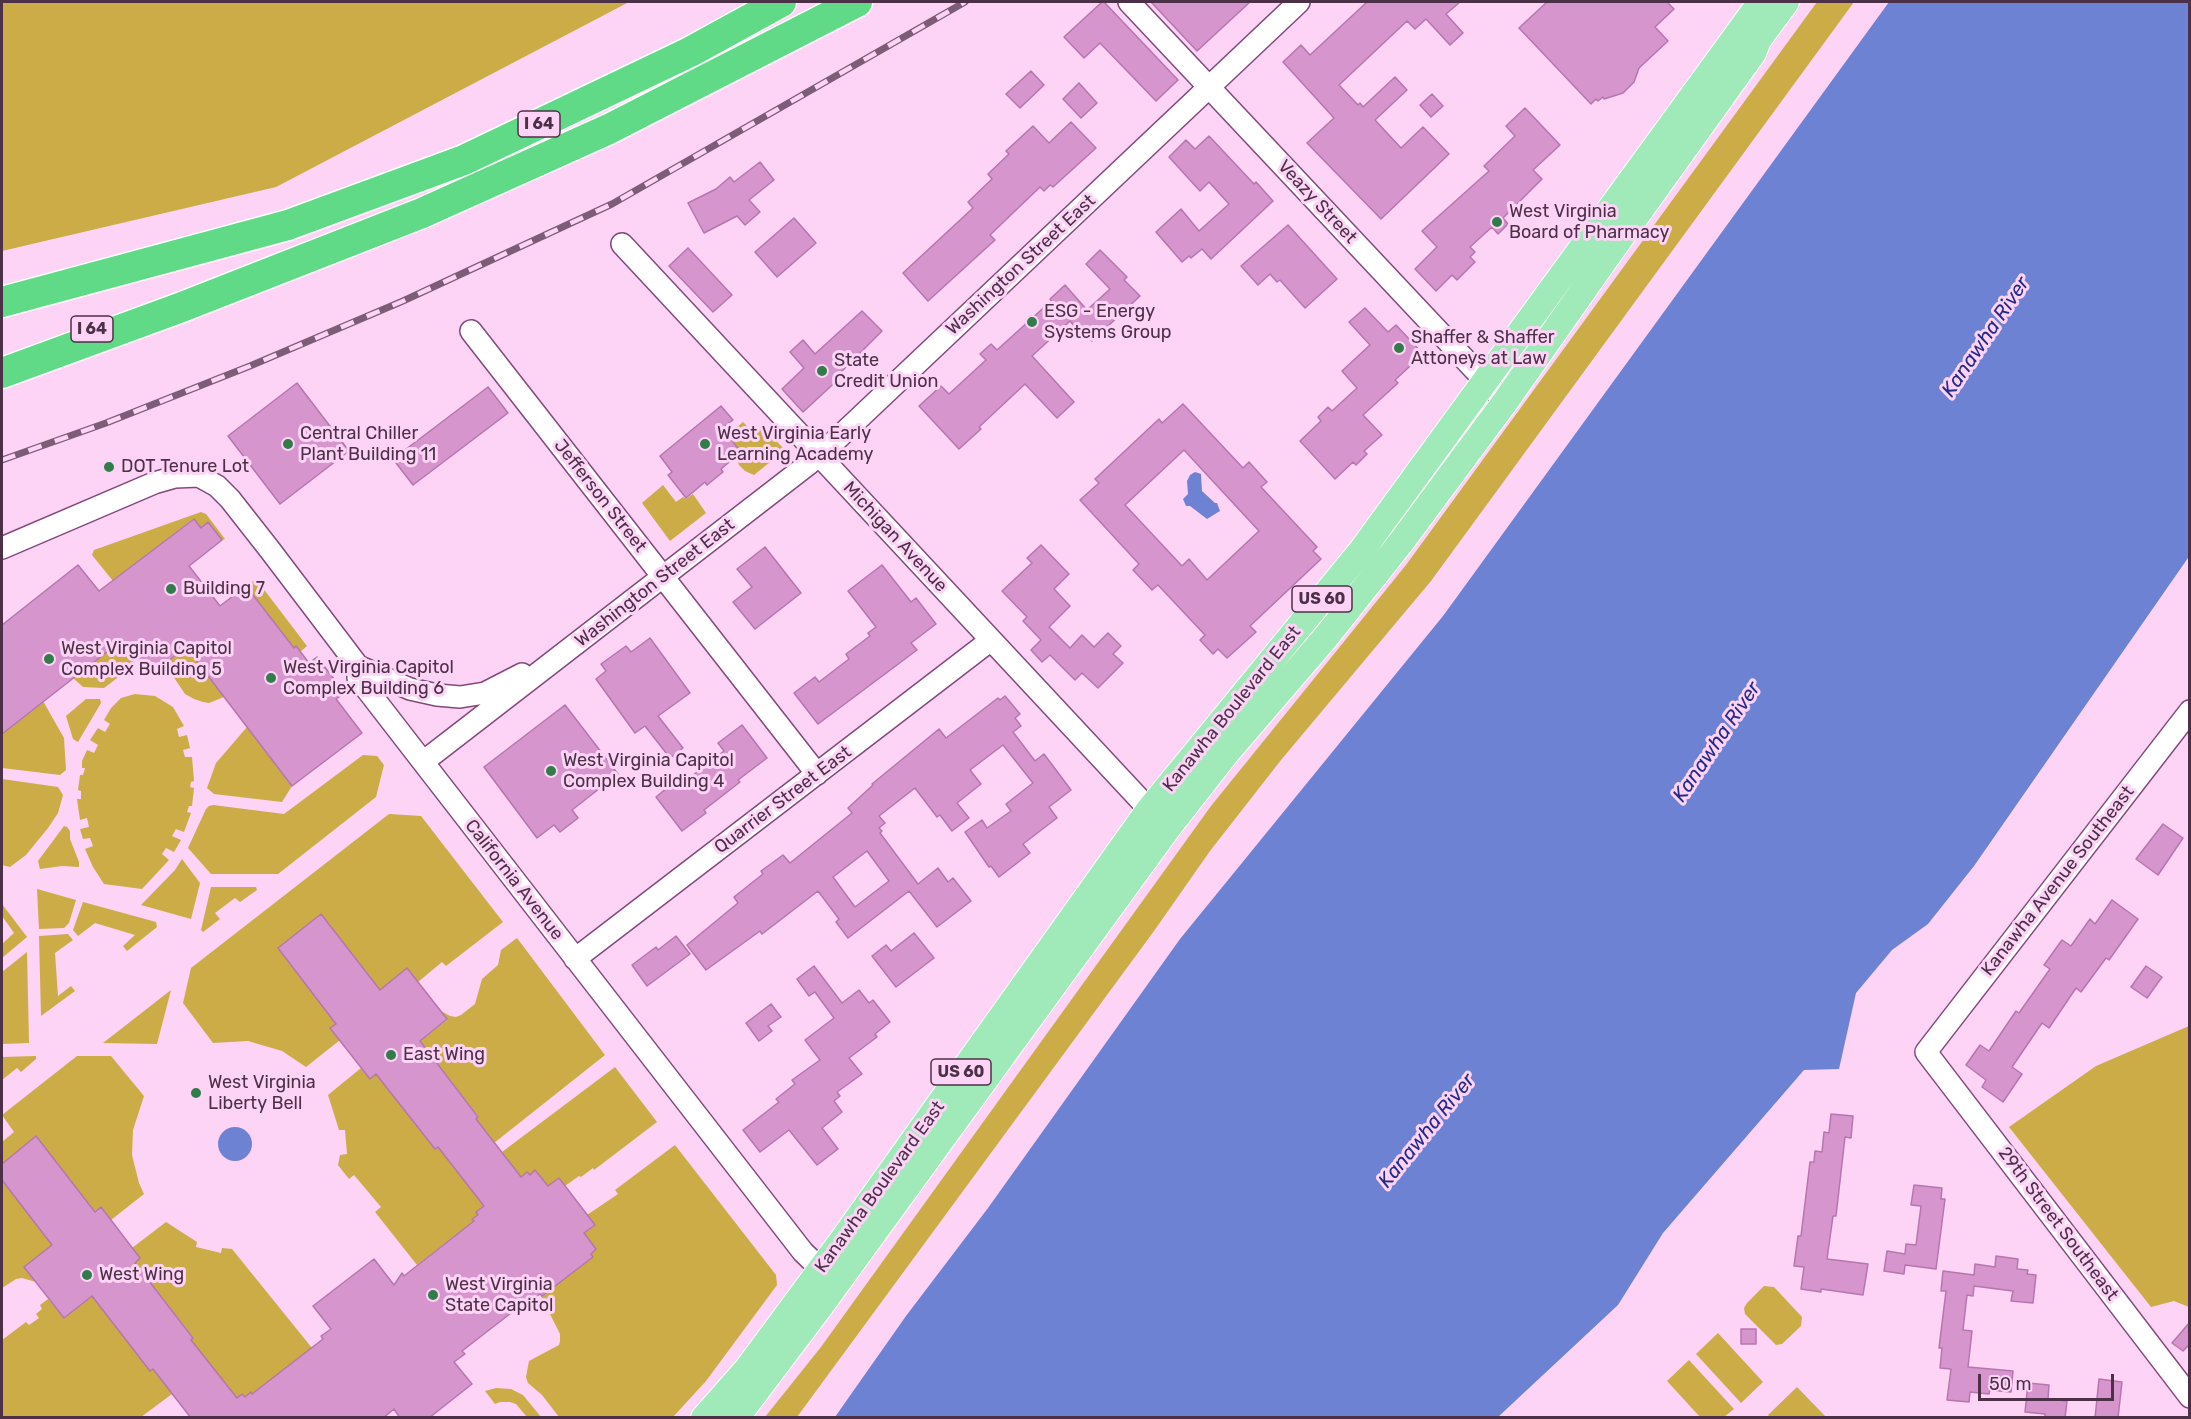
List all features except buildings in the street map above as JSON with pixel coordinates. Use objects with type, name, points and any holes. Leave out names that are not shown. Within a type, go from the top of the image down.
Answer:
[{"type":"highway","name":"I 64","points":[[2,302],[288,225],[464,160],[690,52],[781,2]]},
{"type":"highway","name":"I 64","points":[[2,351],[182,307],[310,259],[422,213],[609,129],[857,2]]},
{"type":"highway","points":[[2,373],[182,307]]},
{"type":"main road","name":"Kanawha Boulevard East","points":[[736,1418],[829,1277],[1149,810],[1362,550],[1761,2]]},
{"type":"main road","name":"Kanawha Boulevard East","points":[[704,1418],[829,1277],[1167,829],[1228,751],[1333,629],[1402,541],[1505,402],[1753,53],[1758,40],[1786,2]]},
{"type":"main road","name":"Kanawha Boulevard East","points":[[1753,53],[1766,47],[1800,2]]},
{"type":"street","name":"Veazy Street","points":[[1129,2],[1505,402]]},
{"type":"street","name":"Washington Street East","points":[[423,762],[819,456],[1299,2]]},
{"type":"street","name":"Michigan Avenue","points":[[622,244],[1167,829]]},
{"type":"street","name":"Jefferson Street","points":[[471,331],[817,774]]},
{"type":"street","name":"California Avenue","points":[[2,548],[154,483],[175,477],[199,476],[217,486],[231,499],[358,666],[358,678],[575,959],[803,1252],[829,1277]]},
{"type":"street","name":"Quarrier Street East","points":[[575,959],[991,640]]},
{"type":"street","points":[[358,666],[410,689],[460,697],[485,693],[520,674],[546,668]]},
{"type":"street","name":"Kanawha Avenue Southeast","points":[[1926,1052],[2190,711]]},
{"type":"street","name":"29th Street Southeast","points":[[1926,1052],[2190,1397]]},
{"type":"shaded area","points":[[2,2],[629,2],[276,187],[2,251]]},
{"type":"shaded area","points":[[1817,2],[1854,2],[1431,581],[1281,760],[1210,851],[1154,931],[797,1417],[765,1417],[821,1347],[1211,806],[1406,565]]},
{"type":"shaded area","points":[[743,422],[755,434],[763,427],[785,450],[754,475],[739,465],[736,458],[741,452],[728,435]]},
{"type":"shaded area","points":[[663,485],[676,502],[693,494],[706,513],[670,541],[642,503]]},
{"type":"shaded area","points":[[201,512],[206,514],[225,539],[222,540],[208,523],[201,528],[193,519],[113,581],[92,555],[94,550]]},
{"type":"shaded area","points":[[256,579],[307,646],[300,652],[294,648],[246,586]]},
{"type":"shaded area","points":[[122,640],[134,655],[133,666],[104,688],[83,687],[73,678]]},
{"type":"shaded area","points":[[186,647],[224,697],[209,703],[185,694],[165,664]]},
{"type":"shaded area","points":[[135,694],[155,696],[173,707],[184,726],[177,729],[179,737],[187,735],[190,748],[183,750],[185,757],[192,757],[194,781],[191,782],[190,787],[194,788],[192,806],[189,806],[187,812],[191,813],[184,832],[176,829],[172,836],[181,840],[174,852],[166,848],[162,854],[169,860],[142,889],[104,884],[85,849],[93,846],[90,838],[83,839],[80,829],[89,827],[87,818],[80,820],[77,799],[81,799],[81,791],[78,790],[80,775],[83,775],[85,768],[82,768],[82,761],[87,750],[94,753],[98,745],[90,740],[98,728],[105,732],[110,724],[104,720],[111,708],[121,698]]},
{"type":"shaded area","points":[[86,699],[100,699],[101,703],[78,742],[73,739],[66,716]]},
{"type":"shaded area","points":[[43,701],[64,738],[66,770],[60,775],[2,768],[2,734]]},
{"type":"shaded area","points":[[247,727],[292,786],[282,802],[214,794],[207,788],[216,763]]},
{"type":"shaded area","points":[[363,755],[377,756],[384,765],[376,797],[278,874],[211,874],[188,848],[209,806],[284,814]]},
{"type":"shaded area","points":[[2,779],[58,787],[63,795],[58,813],[48,828],[26,855],[10,867],[2,865]]},
{"type":"shaded area","points":[[389,814],[421,816],[503,922],[446,966],[442,962],[418,982],[407,969],[380,990],[320,915],[278,948],[336,1024],[331,1028],[340,1040],[306,1067],[282,1051],[248,1041],[213,1043],[183,1003],[191,968]]},
{"type":"shaded area","points":[[64,826],[70,831],[70,839],[79,867],[62,866],[40,869],[38,861]]},
{"type":"shaded area","points":[[182,859],[200,883],[191,919],[141,905],[175,870]]},
{"type":"shaded area","points":[[211,887],[256,887],[257,890],[240,902],[235,898],[215,913],[220,919],[203,932],[201,930]]},
{"type":"shaded area","points":[[37,889],[76,900],[69,923],[64,928],[39,929]]},
{"type":"shaded area","points":[[83,902],[156,922],[157,927],[127,951],[123,946],[135,935],[95,923],[78,936],[73,930]]},
{"type":"shaded area","points":[[2,904],[27,937],[2,958],[2,944],[14,933],[2,916]]},
{"type":"shaded area","points":[[68,934],[73,940],[55,953],[58,996],[71,986],[75,991],[41,1016],[39,936]]},
{"type":"shaded area","points":[[517,938],[605,1055],[494,1143],[475,1119],[478,1116],[420,1041],[447,1020],[441,1011],[456,1017],[475,1004],[482,979],[498,965],[501,950]]},
{"type":"shaded area","points":[[27,952],[29,1043],[2,1044],[2,972]]},
{"type":"shaded area","points":[[171,990],[157,1044],[103,1043]]},
{"type":"shaded area","points":[[2189,1026],[2189,1307],[2174,1301],[2151,1307],[2009,1127],[2096,1066]]},
{"type":"shaded area","points":[[36,1056],[36,1059],[21,1072],[17,1068],[2,1080],[2,1057]]},
{"type":"shaded area","points":[[77,1056],[111,1056],[144,1096],[133,1130],[132,1155],[144,1194],[111,1220],[101,1208],[95,1212],[36,1137],[2,1164],[2,1142],[14,1132],[2,1115]]},
{"type":"shaded area","points":[[615,1067],[657,1122],[594,1170],[593,1168],[565,1186],[548,1186],[535,1170],[530,1175],[527,1172],[521,1177],[502,1152]]},
{"type":"shaded area","points":[[361,1068],[370,1079],[376,1074],[435,1149],[438,1147],[484,1206],[476,1212],[478,1215],[473,1219],[474,1221],[417,1265],[375,1212],[381,1207],[354,1175],[349,1179],[338,1165],[340,1155],[347,1154],[345,1130],[339,1130],[328,1095]]},
{"type":"shaded area","points":[[675,1145],[776,1275],[777,1285],[706,1381],[673,1417],[559,1417],[542,1395],[528,1383],[526,1377],[529,1361],[559,1345],[560,1341],[560,1334],[540,1294],[542,1296],[592,1257],[591,1254],[596,1249],[584,1233],[595,1225],[587,1215],[618,1194],[615,1190]]},
{"type":"shaded area","points":[[2,1180],[52,1245],[24,1267],[36,1282],[22,1278],[16,1279],[2,1288]]},
{"type":"shaded area","points":[[166,1222],[197,1242],[196,1247],[221,1253],[222,1248],[232,1249],[312,1348],[252,1394],[245,1397],[242,1394],[237,1398],[135,1263],[140,1258],[132,1248]]},
{"type":"shaded area","points":[[1764,1286],[1774,1287],[1802,1317],[1801,1326],[1782,1344],[1776,1345],[1745,1314],[1744,1308],[1747,1303]]},
{"type":"shaded area","points":[[92,1296],[150,1371],[153,1369],[172,1394],[141,1417],[2,1417],[2,1340],[26,1322],[29,1325],[39,1318],[36,1314],[42,1309],[40,1305],[48,1299],[64,1318]]},
{"type":"shaded area","points":[[1718,1333],[1763,1382],[1741,1403],[1696,1354]]},
{"type":"shaded area","points":[[1689,1360],[1734,1409],[1724,1417],[1700,1417],[1667,1381]]},
{"type":"shaded area","points":[[1797,1387],[1826,1417],[1771,1418],[1768,1415]]},
{"type":"shaded area","points":[[496,1388],[511,1389],[523,1395],[541,1417],[527,1417],[516,1404],[510,1402],[495,1404],[485,1391]]},
{"type":"water","name":"Kanawha River","points":[[1889,2],[2189,2],[2190,555],[1974,866],[1928,924],[1892,950],[1856,993],[1839,1069],[1804,1070],[1663,1233],[1618,1305],[1498,1417],[835,1417],[1180,939],[1443,616]]},
{"type":"water","points":[[1195,472],[1201,474],[1202,491],[1217,503],[1220,511],[1207,519],[1190,506],[1186,506],[1183,499],[1188,494],[1187,481]]},
{"type":"water","points":[[235,1127],[247,1132],[252,1144],[247,1156],[235,1161],[223,1156],[218,1144],[223,1132]]},
{"type":"railway","points":[[2,460],[106,423],[250,366],[403,301],[612,204],[965,2]]},
{"type":"place","name":"West Virginia Board of Pharmacy","points":[[1497,222]]},
{"type":"place","name":"ESG - Energy Systems Group","points":[[1032,322]]},
{"type":"place","name":"Shaffer & Shaffer Attoneys at Law","points":[[1399,348]]},
{"type":"place","name":"State Credit Union","points":[[822,371]]},
{"type":"place","name":"Central Chiller Plant Building 11","points":[[288,444]]},
{"type":"place","name":"West Virginia Early Learning Academy","points":[[705,444]]},
{"type":"place","name":"DOT Tenure Lot","points":[[109,467]]},
{"type":"place","name":"Building 7","points":[[171,589]]},
{"type":"place","name":"West Virginia Capitol Complex Building 5","points":[[49,659]]},
{"type":"place","name":"West Virginia Capitol Complex Building 6","points":[[271,678]]},
{"type":"place","name":"West Virginia Capitol Complex Building 4","points":[[551,771]]},
{"type":"place","name":"East Wing","points":[[391,1055]]},
{"type":"place","name":"West Virginia Liberty Bell","points":[[196,1093]]},
{"type":"place","name":"West Wing","points":[[87,1275]]},
{"type":"place","name":"West Virginia State Capitol","points":[[433,1295]]}]
